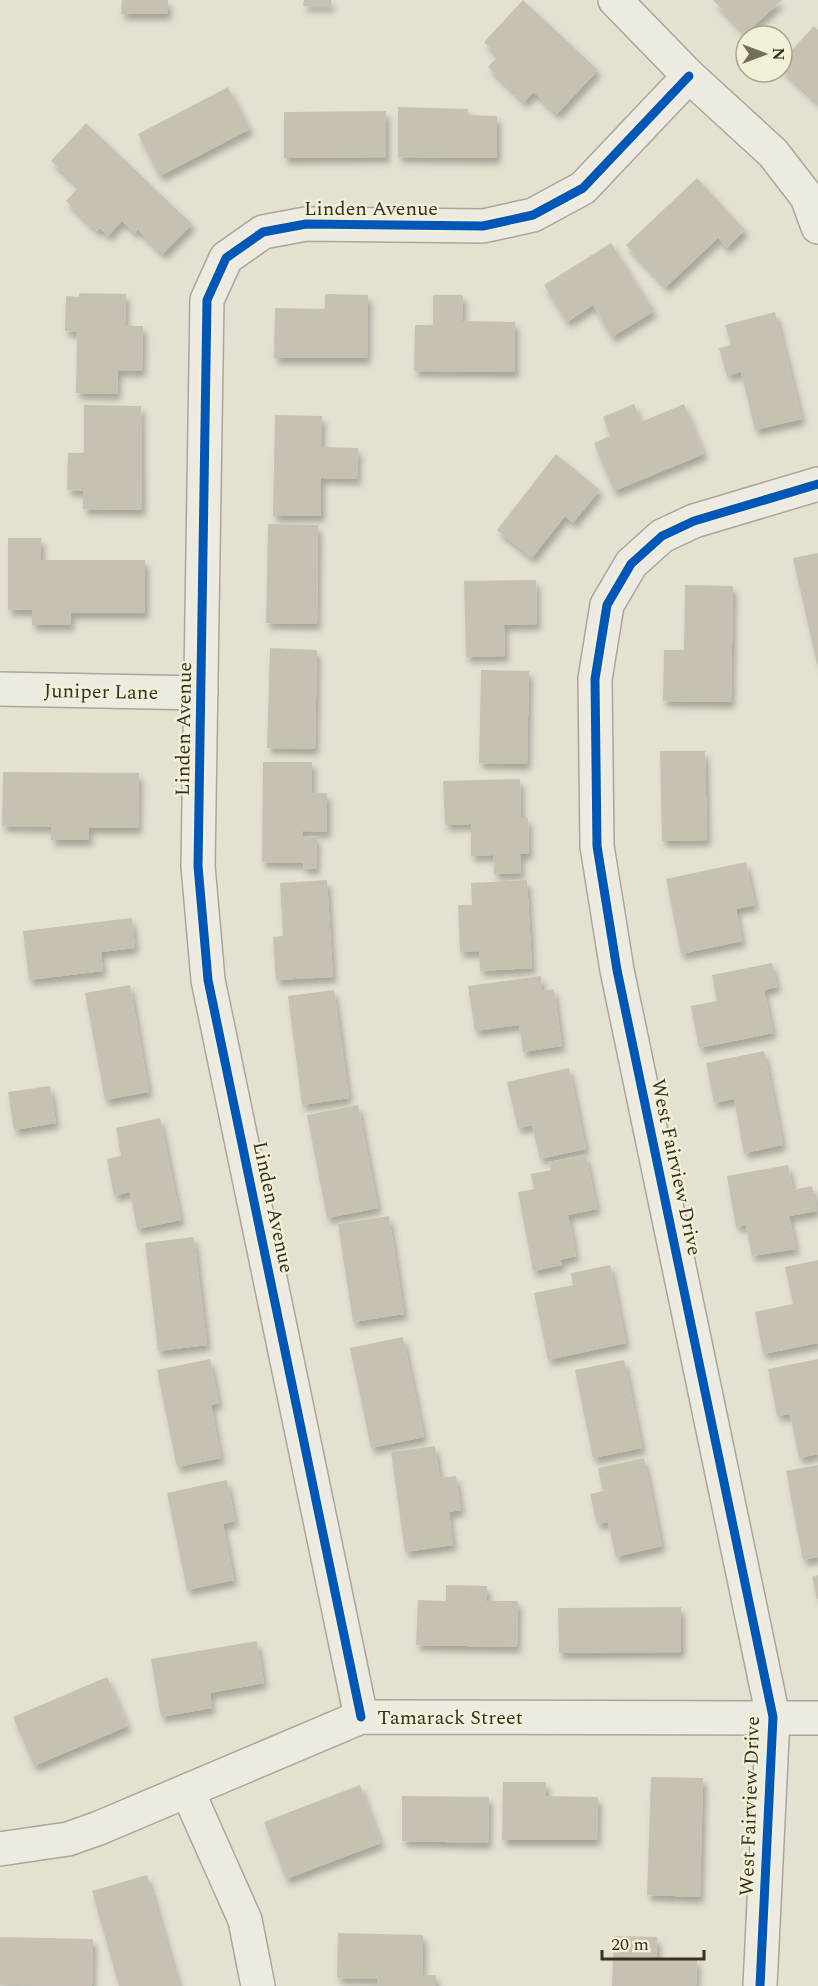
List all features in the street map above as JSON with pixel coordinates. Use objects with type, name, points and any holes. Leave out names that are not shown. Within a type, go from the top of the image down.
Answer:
[{"type":"street","points":[[615,0],[689,76],[773,153],[807,197],[818,227]]},
{"type":"street","name":"Linden Avenue","points":[[361,1718],[208,980],[198,866],[207,300],[226,258],[263,232],[306,224],[483,226],[533,214],[582,188],[689,76]]},
{"type":"street","name":"West Fairview Drive","points":[[760,1986],[773,1718],[617,970],[597,846],[595,679],[607,605],[631,564],[662,536],[694,521],[818,484]]},
{"type":"street","name":"Juniper Lane","points":[[0,689],[201,693]]},
{"type":"street","name":"Tamarack Street","points":[[0,1849],[68,1839],[188,1792],[361,1718],[818,1718]]},
{"type":"street","points":[[188,1792],[245,1920],[258,1986]]},
{"type":"building","points":[[122,0],[168,0],[168,14],[121,14]]},
{"type":"building","points":[[304,0],[331,0],[331,6],[303,6]]},
{"type":"building","points":[[523,0],[598,70],[557,114],[534,92],[524,102],[488,67],[498,56],[484,42]]},
{"type":"building","points":[[713,0],[782,0],[756,24],[736,24]]},
{"type":"building","points":[[814,26],[818,30],[818,103],[794,80],[794,48]]},
{"type":"building","points":[[228,87],[250,129],[160,176],[138,134]]},
{"type":"building","points":[[398,107],[468,109],[468,115],[497,116],[497,158],[398,157]]},
{"type":"building","points":[[386,111],[386,157],[284,158],[284,112]]},
{"type":"building","points":[[86,123],[192,224],[163,254],[138,230],[135,233],[122,221],[108,236],[100,228],[97,231],[66,201],[79,187],[51,161]]},
{"type":"building","points":[[697,178],[745,230],[727,248],[718,238],[666,287],[626,245]]},
{"type":"building","points":[[611,243],[654,311],[612,337],[593,305],[567,322],[544,285]]},
{"type":"building","points":[[79,293],[126,294],[125,326],[143,326],[142,371],[118,370],[117,394],[76,393],[77,332],[65,331],[66,296],[79,297]]},
{"type":"building","points":[[325,294],[368,295],[367,358],[274,358],[275,308],[325,309]]},
{"type":"building","points":[[433,295],[463,295],[462,321],[515,322],[515,372],[414,371],[415,325],[433,325]]},
{"type":"building","points":[[775,312],[802,419],[755,430],[741,372],[727,376],[719,348],[731,345],[725,325]]},
{"type":"building","points":[[634,404],[641,422],[684,404],[704,454],[614,491],[594,443],[610,436],[603,417]]},
{"type":"building","points":[[84,405],[141,406],[142,510],[83,509],[83,491],[67,490],[68,453],[84,453]]},
{"type":"building","points":[[275,415],[322,416],[321,447],[358,448],[357,479],[321,478],[321,516],[273,516]]},
{"type":"building","points":[[556,454],[600,490],[573,523],[565,516],[532,558],[497,530]]},
{"type":"building","points":[[268,524],[318,525],[317,624],[266,623]]},
{"type":"building","points":[[8,538],[41,538],[41,560],[145,560],[145,613],[71,613],[71,625],[32,625],[32,610],[8,610]]},
{"type":"building","points":[[818,553],[818,664],[817,664],[793,558]]},
{"type":"building","points":[[536,580],[537,624],[504,625],[505,656],[466,657],[464,581]]},
{"type":"building","points":[[685,585],[733,586],[731,702],[663,701],[664,650],[684,650]]},
{"type":"building","points":[[270,648],[317,650],[315,749],[267,748]]},
{"type":"building","points":[[481,670],[529,671],[527,764],[479,763]]},
{"type":"building","points":[[660,751],[705,751],[707,840],[662,841]]},
{"type":"building","points":[[263,762],[312,762],[312,793],[327,793],[327,832],[303,831],[303,836],[317,837],[316,869],[303,868],[303,863],[262,862]]},
{"type":"building","points":[[3,772],[139,773],[138,828],[89,828],[89,840],[51,840],[51,827],[2,826]]},
{"type":"building","points":[[520,779],[521,818],[528,818],[529,854],[520,854],[521,873],[494,874],[493,855],[471,856],[471,824],[445,825],[443,781]]},
{"type":"building","points":[[746,862],[755,905],[736,909],[742,941],[681,954],[666,879]]},
{"type":"building","points":[[327,880],[333,977],[276,980],[273,937],[283,936],[280,883]]},
{"type":"building","points":[[527,880],[532,968],[480,971],[479,951],[460,952],[458,905],[472,905],[471,883]]},
{"type":"building","points":[[132,918],[135,948],[101,952],[103,971],[29,980],[23,931]]},
{"type":"building","points":[[772,963],[777,987],[764,990],[773,1033],[699,1048],[691,1006],[717,1001],[712,975]]},
{"type":"building","points":[[541,976],[542,991],[554,989],[562,1046],[523,1052],[519,1025],[475,1031],[468,986]]},
{"type":"building","points":[[130,985],[149,1092],[105,1100],[85,993]]},
{"type":"building","points":[[334,990],[349,1098],[302,1105],[288,996]]},
{"type":"building","points":[[764,1051],[783,1145],[744,1153],[734,1099],[714,1103],[706,1063]]},
{"type":"building","points":[[569,1068],[586,1149],[540,1159],[532,1125],[518,1128],[507,1082]]},
{"type":"building","points":[[50,1086],[56,1123],[14,1130],[8,1092]]},
{"type":"building","points":[[358,1105],[378,1208],[327,1218],[307,1115]]},
{"type":"building","points":[[160,1118],[181,1220],[137,1229],[130,1192],[114,1196],[107,1159],[121,1156],[116,1128]]},
{"type":"building","points":[[586,1155],[597,1209],[568,1215],[576,1256],[560,1260],[562,1265],[533,1271],[518,1192],[534,1189],[531,1174],[551,1170],[549,1162]]},
{"type":"building","points":[[788,1165],[793,1190],[812,1186],[817,1211],[789,1216],[796,1249],[752,1256],[746,1225],[736,1227],[727,1176]]},
{"type":"building","points":[[389,1216],[404,1314],[353,1322],[338,1224]]},
{"type":"building","points":[[194,1237],[207,1345],[158,1351],[145,1243]]},
{"type":"building","points":[[818,1260],[818,1343],[763,1354],[755,1312],[793,1304],[785,1267]]},
{"type":"building","points":[[610,1265],[626,1343],[548,1360],[534,1293],[573,1285],[571,1273]]},
{"type":"building","points":[[403,1337],[424,1437],[371,1448],[350,1348]]},
{"type":"building","points":[[210,1359],[219,1403],[211,1405],[221,1458],[177,1467],[157,1370]]},
{"type":"building","points":[[818,1359],[818,1454],[799,1458],[790,1414],[777,1416],[768,1369]]},
{"type":"building","points":[[624,1360],[642,1448],[593,1458],[575,1370]]},
{"type":"building","points":[[435,1446],[440,1478],[456,1476],[461,1510],[449,1512],[453,1545],[405,1552],[391,1452]]},
{"type":"building","points":[[644,1458],[662,1546],[616,1557],[608,1522],[597,1524],[590,1494],[603,1491],[598,1468]]},
{"type":"building","points":[[818,1465],[818,1557],[803,1560],[786,1471]]},
{"type":"building","points":[[227,1480],[235,1521],[223,1524],[234,1580],[187,1590],[167,1493]]},
{"type":"building","points":[[818,1575],[818,1599],[817,1599],[812,1577]]},
{"type":"building","points":[[446,1585],[487,1586],[487,1601],[518,1601],[517,1647],[416,1645],[418,1600],[446,1601]]},
{"type":"building","points":[[681,1607],[681,1652],[559,1653],[558,1608]]},
{"type":"building","points":[[257,1641],[264,1683],[210,1693],[212,1708],[161,1717],[151,1659]]},
{"type":"building","points":[[107,1677],[128,1726],[34,1766],[13,1717]]},
{"type":"building","points":[[651,1777],[703,1778],[700,1897],[647,1895]]},
{"type":"building","points":[[503,1782],[546,1782],[546,1796],[598,1797],[597,1840],[502,1840]]},
{"type":"building","points":[[360,1785],[381,1843],[286,1879],[264,1822]]},
{"type":"building","points":[[402,1796],[489,1797],[488,1843],[402,1841]]},
{"type":"building","points":[[147,1875],[179,1986],[119,1986],[92,1891]]},
{"type":"building","points":[[338,1933],[423,1935],[422,1975],[436,1975],[436,1986],[377,1986],[377,1979],[337,1978]]},
{"type":"building","points":[[614,1936],[657,1937],[657,1959],[697,1960],[696,1986],[612,1986]]},
{"type":"building","points":[[0,1937],[93,1939],[92,1986],[0,1985]]},
{"type":"cycle path","points":[[361,1717],[208,980],[198,866],[207,300],[226,258],[263,232],[306,224],[483,226],[533,215],[583,188],[689,76]]},
{"type":"cycle path","points":[[760,1986],[773,1717],[617,970],[597,846],[595,679],[607,605],[631,564],[662,536],[694,521],[818,484]]}]
